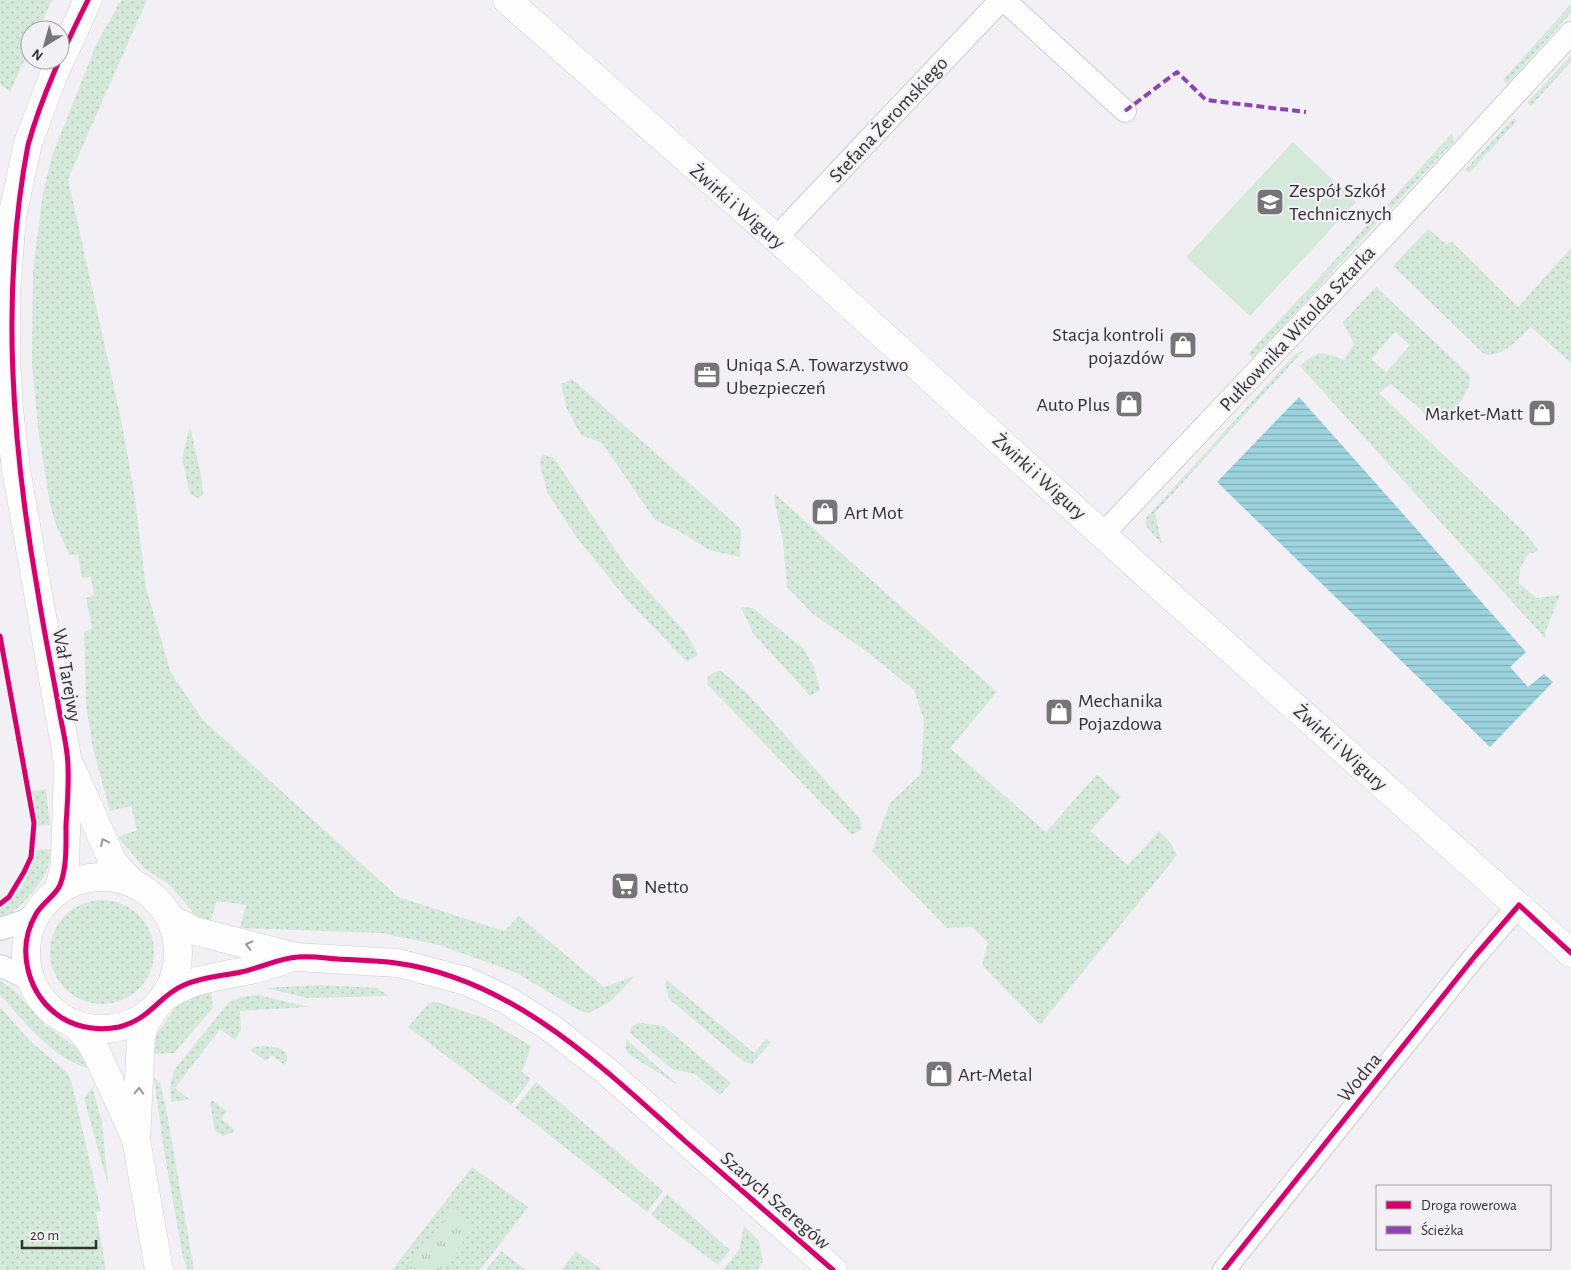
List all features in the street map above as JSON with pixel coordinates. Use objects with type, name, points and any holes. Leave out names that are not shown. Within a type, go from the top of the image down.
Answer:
[{"type":"street","name":"Wał Tarejwy","points":[[59,889],[65,864],[68,763],[16,469],[9,410],[6,359],[6,292],[12,217],[28,144],[54,74],[88,0]]},
{"type":"street","name":"Żwirki i Wigury","points":[[507,0],[776,238],[1571,953]]},
{"type":"street","name":"Stefana Żeromskiego","points":[[776,238],[1003,0]]},
{"type":"street","points":[[1003,0],[1125,110]]},
{"type":"street","name":"Pułkownika Witolda Sztarka","points":[[1103,534],[1394,226],[1571,33]]},
{"type":"street","name":"Wał Tarejwy","points":[[68,763],[113,862],[131,882]]},
{"type":"street","points":[[0,930],[25,921],[59,889],[76,880],[95,876],[113,877],[131,882],[149,893],[164,908],[171,919],[178,946],[177,967],[170,987],[145,1023],[141,1038],[136,1139],[159,1270]]},
{"type":"street","name":"Wodna","points":[[1224,1270],[1518,905]]},
{"type":"street","points":[[36,912],[29,928],[26,946],[26,964],[31,981],[38,994],[60,1016],[73,1023],[90,1028],[108,1029],[126,1025],[142,1018],[176,988],[190,982],[246,971],[296,957]]},
{"type":"street","points":[[171,919],[195,931],[296,957]]},
{"type":"street","name":"Szarych Szeregów","points":[[296,957],[398,963],[466,981],[505,999],[554,1030],[589,1058],[650,1109],[833,1270]]},
{"type":"street","points":[[0,966],[31,981]]},
{"type":"street","points":[[73,1023],[87,1037],[96,1051],[136,1139]]},
{"type":"green space","points":[[0,0],[52,0],[43,20],[20,20],[20,70],[10,92],[0,84]]},
{"type":"green space","points":[[121,0],[147,0],[68,179],[121,419],[134,491],[146,588],[171,673],[203,720],[398,897],[504,931],[519,916],[604,987],[635,976],[611,1001],[589,1013],[580,1011],[517,973],[439,945],[381,933],[240,928],[246,905],[217,901],[210,922],[195,915],[170,885],[145,869],[118,837],[137,830],[131,806],[110,811],[93,748],[86,705],[84,632],[92,628],[86,598],[94,595],[91,577],[82,578],[78,555],[69,555],[56,525],[50,504],[38,428],[32,364],[33,271],[43,193],[52,156],[96,45]]},
{"type":"green space","points":[[1571,4],[1571,13],[1507,84],[1503,80]]},
{"type":"green space","points":[[1571,55],[1571,62],[1531,106],[1527,103]]},
{"type":"green space","points":[[1514,118],[1517,121],[1469,173],[1465,170]]},
{"type":"green space","points":[[1452,133],[1454,141],[1391,209],[1387,205]]},
{"type":"green space","points":[[1293,142],[1356,202],[1250,316],[1186,257]]},
{"type":"green space","points":[[1373,219],[1377,223],[1253,358],[1248,354]]},
{"type":"green space","points":[[1428,229],[1447,245],[1451,241],[1518,307],[1571,248],[1571,363],[1531,327],[1516,342],[1504,350],[1498,353],[1484,354],[1393,266]]},
{"type":"green space","points":[[1376,287],[1470,375],[1468,389],[1460,402],[1449,413],[1436,420],[1428,416],[1391,384],[1379,393],[1526,534],[1539,551],[1528,554],[1520,568],[1519,583],[1536,598],[1560,595],[1546,630],[1545,638],[1300,366],[1313,356],[1321,353],[1344,360],[1354,344],[1343,322]],"holes":[[[1395,332],[1410,345],[1386,372],[1371,359]]]},
{"type":"green space","points":[[1305,349],[1155,513],[1162,544],[1145,525],[1146,518],[1294,355]]},
{"type":"green space","points":[[572,379],[741,529],[740,557],[709,550],[684,534],[655,520],[602,443],[581,435],[567,409],[561,384]]},
{"type":"green space","points":[[190,427],[201,475],[203,495],[198,498],[190,494],[182,458]]},
{"type":"green space","points":[[542,454],[554,458],[626,566],[686,633],[698,655],[687,662],[628,601],[577,538],[547,492],[540,464]]},
{"type":"green space","points":[[775,494],[997,692],[950,748],[1046,832],[1097,774],[1121,797],[1090,831],[1128,865],[1159,831],[1170,842],[1177,855],[1040,1025],[982,965],[988,943],[972,927],[947,928],[872,851],[890,803],[921,774],[924,720],[914,690],[866,651],[813,614],[787,587],[783,541],[774,498]]},
{"type":"green space","points":[[741,607],[753,608],[804,649],[814,667],[820,690],[810,696],[753,633]]},
{"type":"green space","points":[[720,670],[746,692],[860,819],[862,829],[852,835],[707,684],[708,676]]},
{"type":"green space","points":[[46,789],[50,825],[38,826],[32,791]]},
{"type":"green space","points":[[51,849],[47,869],[38,885],[20,906],[0,920],[0,909],[14,897],[24,883],[36,850]]},
{"type":"green space","points":[[102,900],[122,904],[139,915],[150,932],[154,952],[150,972],[139,989],[122,1000],[102,1004],[82,1000],[65,989],[54,972],[50,952],[54,932],[65,915],[82,904]]},
{"type":"green space","points":[[667,980],[754,1053],[766,1039],[771,1042],[752,1064],[744,1062],[669,999],[665,984]]},
{"type":"green space","points":[[0,981],[14,990],[45,1025],[76,1047],[87,1068],[61,1055],[29,1027],[0,995]]},
{"type":"green space","points":[[320,985],[377,988],[389,996],[307,998],[266,988]]},
{"type":"green space","points":[[211,991],[213,1008],[174,1053],[154,1054],[156,1035],[176,1007],[189,998]]},
{"type":"green space","points":[[258,995],[309,1007],[240,1011],[241,1030],[235,1040],[220,1029],[175,1088],[189,1099],[171,1102],[170,1087],[174,1070],[229,1002],[242,997]]},
{"type":"green space","points":[[437,1002],[484,1018],[531,1046],[521,1071],[531,1079],[511,1105],[408,1027],[429,1003]]},
{"type":"green space","points":[[0,1007],[30,1041],[67,1072],[72,1084],[101,1211],[96,1212],[106,1270],[0,1270]]},
{"type":"green space","points":[[641,1023],[664,1026],[731,1083],[720,1095],[695,1074],[672,1069],[630,1033],[633,1026]]},
{"type":"green space","points":[[626,1039],[678,1085],[630,1055],[626,1050]]},
{"type":"green space","points":[[258,1046],[274,1047],[284,1051],[287,1054],[285,1065],[271,1055],[266,1061],[250,1050]]},
{"type":"green space","points":[[154,1078],[160,1083],[166,1108],[194,1270],[188,1270],[183,1257],[164,1151]]},
{"type":"green space","points":[[536,1082],[663,1191],[647,1212],[515,1108]]},
{"type":"green space","points":[[92,1087],[102,1122],[108,1185],[84,1098]]},
{"type":"green space","points":[[212,1100],[227,1111],[221,1119],[235,1130],[232,1133],[223,1136],[215,1131],[210,1104]]},
{"type":"green space","points":[[472,1167],[528,1207],[480,1270],[441,1270],[474,1227],[408,1270],[392,1270]]},
{"type":"green space","points":[[667,1194],[730,1250],[718,1265],[651,1215]]},
{"type":"green space","points":[[454,1208],[474,1227],[441,1270],[407,1269]]},
{"type":"green space","points":[[744,1226],[759,1241],[763,1262],[757,1270],[725,1270],[739,1250]]},
{"type":"green space","points":[[501,1251],[526,1270],[486,1270]]},
{"type":"green space","points":[[576,1251],[602,1270],[561,1270]]},
{"type":"water","points":[[1299,397],[1526,652],[1510,667],[1528,687],[1544,674],[1553,682],[1490,747],[1217,482]]},
{"type":"marked path","points":[[1125,111],[1177,72],[1206,100],[1306,112]]},
{"type":"cycle path","points":[[88,0],[55,71],[28,145],[19,200],[14,256],[13,369],[22,482],[40,608],[68,760],[64,871],[58,889],[36,914],[26,942],[28,971],[33,985],[50,1009],[62,1018],[82,1026],[104,1029],[119,1027],[139,1019],[167,995],[191,982],[241,972],[291,958],[313,957],[382,961],[439,972],[479,987],[517,1007],[553,1030],[621,1084],[833,1270]]},
{"type":"cycle path","points":[[0,636],[34,823],[31,857],[9,897],[0,904]]},
{"type":"cycle path","points":[[1224,1270],[1475,956],[1519,905],[1571,953]]},
{"type":"place","name":"Zespół Szkół Technicznych","points":[[1270,202]]},
{"type":"place","name":"Stacja kontroli pojazdów","points":[[1183,345]]},
{"type":"place","name":"Uniqa S.A. Towarzystwo Ubezpieczeń","points":[[707,375]]},
{"type":"place","name":"Auto Plus","points":[[1129,404]]},
{"type":"place","name":"Market-Matt","points":[[1542,413]]},
{"type":"place","name":"Art Mot","points":[[825,512]]},
{"type":"place","name":"Mechanika Pojazdowa","points":[[1059,712]]},
{"type":"place","name":"Netto","points":[[625,886]]},
{"type":"place","name":"Art-Metal","points":[[939,1074]]}]
